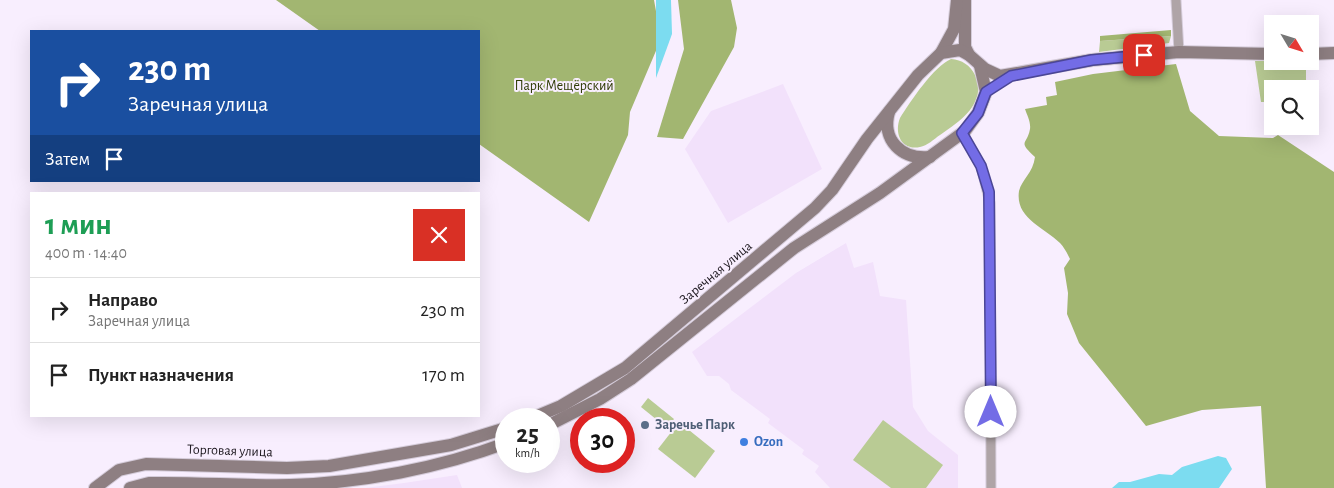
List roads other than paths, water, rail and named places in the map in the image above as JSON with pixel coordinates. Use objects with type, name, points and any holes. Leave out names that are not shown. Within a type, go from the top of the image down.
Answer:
[{"type":"street","name":"Заречная улица","points":[[557,408],[625,368],[816,208],[832,190],[918,75],[941,53],[954,30],[956,0]]},
{"type":"street","points":[[964,0],[965,47],[969,55]]},
{"type":"street","points":[[1176,0],[1179,52]]},
{"type":"street","points":[[941,53],[960,50],[969,55],[980,66],[1000,76],[1011,76],[1092,60],[1179,52],[1264,54]]},
{"type":"street","points":[[1319,54],[1334,53]]},
{"type":"street","points":[[980,66],[986,92],[1011,76]]},
{"type":"street","name":"Заречная улица","points":[[560,420],[600,400],[631,379],[794,248],[880,193],[962,133],[978,113],[986,92]]},
{"type":"street","points":[[889,112],[887,129],[896,147],[913,157],[930,157]]},
{"type":"street","points":[[962,133],[981,166],[989,192],[991,488]]},
{"type":"street","name":"Торговая улица","points":[[95,488],[108,476],[119,470],[146,464],[287,468],[328,466],[451,445],[495,431]]},
{"type":"street","points":[[130,488],[150,483],[291,485],[372,477],[455,460],[495,447]]},
{"type":"water","points":[[656,0],[671,0],[672,34],[656,78]]},
{"type":"water","points":[[1218,456],[1226,458],[1232,469],[1219,488],[1112,488],[1119,482],[1130,482],[1159,474],[1172,475],[1182,467]]},
{"type":"place","name":"Заречье Парк","points":[[645,425]]},
{"type":"place","name":"Ozon","points":[[744,442]]},
{"type":"park label","name":"Парк Мещёрский","points":[[564,86]]}]
